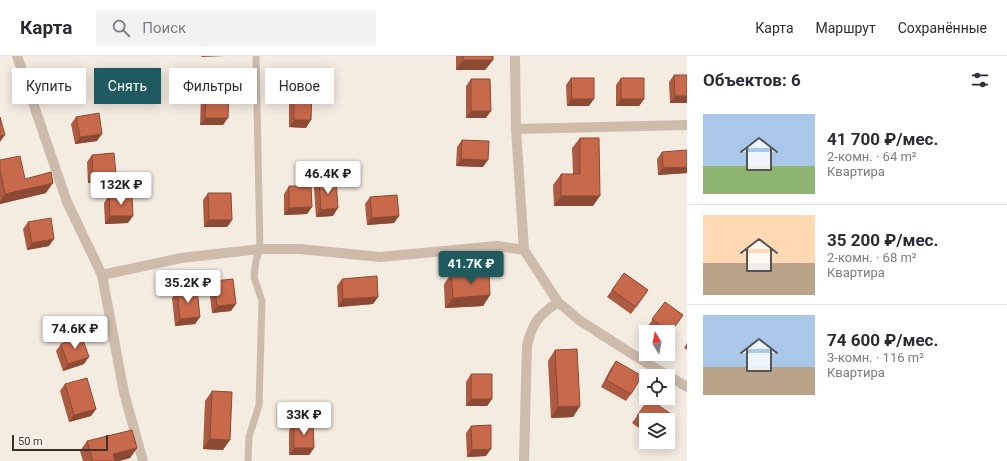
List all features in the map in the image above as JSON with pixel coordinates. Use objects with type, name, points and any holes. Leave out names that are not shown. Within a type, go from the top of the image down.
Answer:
[{"type":"street","points":[[17,56],[67,202],[102,275],[124,393],[143,461]]},
{"type":"street","points":[[515,56],[516,130],[524,250],[558,302],[579,320],[640,359],[687,386]]},
{"type":"street","points":[[516,130],[687,126]]},
{"type":"street","points":[[102,275],[181,258],[260,249],[300,248],[380,257],[497,246],[524,250]]},
{"type":"street","points":[[524,461],[526,345],[532,327],[541,314],[558,302]]},
{"type":"lane","points":[[248,461],[249,437],[259,405],[262,301],[254,277],[256,260],[260,249],[256,56]]},
{"type":"building","points":[[463,56],[493,56],[493,60],[463,60]]},
{"type":"building","points":[[674,75],[687,75],[687,96],[675,96]]},
{"type":"building","points":[[571,78],[594,78],[594,99],[572,99]]},
{"type":"building","points":[[621,78],[644,78],[644,99],[621,99]]},
{"type":"building","points":[[471,79],[490,79],[491,111],[471,111]]},
{"type":"building","points":[[205,104],[228,104],[228,118],[205,118]]},
{"type":"building","points":[[294,104],[312,104],[311,120],[294,120]]},
{"type":"building","points":[[99,113],[102,134],[80,137],[76,117]]},
{"type":"building","points":[[0,117],[5,135],[0,136]]},
{"type":"building","points":[[580,138],[599,138],[600,196],[561,196],[561,174],[580,174]]},
{"type":"building","points":[[462,140],[489,141],[488,160],[461,159]]},
{"type":"building","points":[[687,150],[687,167],[663,168],[662,152]]},
{"type":"building","points":[[114,153],[116,174],[93,176],[92,155]]},
{"type":"building","points":[[20,156],[25,179],[51,172],[53,183],[5,194],[0,171],[0,160]]},
{"type":"building","points":[[336,180],[338,208],[321,210],[319,181]]},
{"type":"building","points":[[289,186],[311,186],[312,207],[289,208]]},
{"type":"building","points":[[208,193],[231,193],[232,220],[209,220]]},
{"type":"building","points":[[109,195],[132,195],[133,216],[110,216]]},
{"type":"building","points":[[397,195],[399,216],[372,218],[370,197]]},
{"type":"building","points":[[51,218],[54,239],[32,243],[28,222]]},
{"type":"building","points":[[489,272],[490,295],[453,298],[451,274]]},
{"type":"building","points":[[624,273],[648,290],[636,307],[612,290]]},
{"type":"building","points":[[377,276],[378,297],[343,299],[342,279]]},
{"type":"building","points":[[233,279],[236,304],[217,306],[214,281]]},
{"type":"building","points":[[197,289],[200,317],[180,319],[177,291]]},
{"type":"building","points":[[665,302],[683,315],[675,326],[675,325],[661,325],[652,319]]},
{"type":"building","points":[[82,337],[89,357],[68,364],[61,344]]},
{"type":"building","points":[[577,349],[580,406],[558,407],[555,350]]},
{"type":"building","points":[[616,361],[639,374],[639,381],[631,394],[606,380]]},
{"type":"building","points":[[471,374],[492,374],[492,399],[471,399]]},
{"type":"building","points":[[87,378],[96,409],[74,415],[65,384]]},
{"type":"building","points":[[212,391],[232,392],[230,440],[210,439]]},
{"type":"building","points":[[645,405],[658,405],[670,413],[639,413]]},
{"type":"building","points":[[294,423],[313,423],[314,448],[294,448]]},
{"type":"building","points":[[491,425],[491,449],[472,450],[471,426]]},
{"type":"building","points":[[132,430],[137,448],[113,454],[115,461],[93,461],[87,441]]}]
